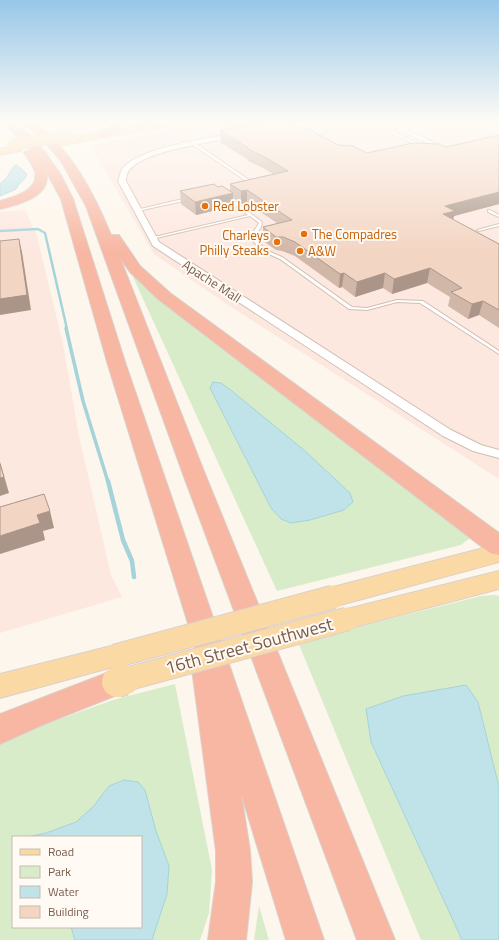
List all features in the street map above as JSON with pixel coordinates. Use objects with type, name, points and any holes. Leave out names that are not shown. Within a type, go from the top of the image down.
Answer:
[{"type":"highway","points":[[0,205],[30,193],[37,188],[41,180],[40,170],[36,164]]},
{"type":"highway","points":[[49,164],[67,199],[117,365],[305,940]]},
{"type":"highway","points":[[70,164],[76,172],[93,206],[194,474],[376,940]]},
{"type":"highway","points":[[93,206],[135,269],[164,296],[421,486],[499,546]]},
{"type":"highway","points":[[195,600],[232,850],[234,882],[227,940]]},
{"type":"highway","points":[[0,729],[31,715],[116,669]]},
{"type":"main road","name":"16th Street Southwest","points":[[0,714],[116,669],[333,598],[499,553]]},
{"type":"main road","name":"16th Street Southwest","points":[[0,686],[116,669],[347,619],[499,580]]},
{"type":"street","name":"Apache Mall","points":[[132,164],[123,172],[122,181],[152,238],[161,248],[429,421],[462,441],[499,454]]},
{"type":"lane","points":[[224,164],[254,184],[248,185]]},
{"type":"lane","points":[[223,195],[261,223],[253,235],[252,238],[254,241],[266,251],[281,258],[351,308],[367,309],[397,300],[421,302],[499,353]]},
{"type":"lane","points":[[138,210],[192,198]]},
{"type":"lane","points":[[494,210],[490,211],[499,216]]},
{"type":"lane","points":[[152,238],[250,214]]},
{"type":"lane","points":[[479,230],[499,225]]},
{"type":"shaded area","points":[[101,164],[499,164],[499,479],[228,305],[154,254]]},
{"type":"shaded area","points":[[25,210],[37,236],[63,344],[79,436],[111,575],[122,597],[0,633],[0,212]]},
{"type":"green space","points":[[137,276],[472,533],[470,538],[461,545],[277,591],[133,277]]},
{"type":"green space","points":[[481,596],[499,596],[499,940],[421,940],[298,642]]},
{"type":"green space","points":[[175,684],[212,870],[209,913],[200,940],[0,940],[0,742],[23,732],[116,699]]},
{"type":"green space","points":[[259,906],[269,940],[254,940]]},
{"type":"water","points":[[17,165],[27,174],[26,176],[16,189],[0,196],[0,184],[7,177],[14,166]]},
{"type":"water","points":[[213,382],[221,383],[232,391],[305,451],[350,493],[353,502],[344,510],[310,520],[291,523],[281,519],[271,508],[210,388]]},
{"type":"water","points":[[466,685],[478,702],[499,787],[499,940],[462,940],[371,742],[366,709],[403,696]]},
{"type":"water","points":[[124,780],[138,782],[145,790],[156,831],[169,866],[167,894],[152,940],[75,940],[71,928],[142,928],[142,836],[32,836],[46,833],[76,822],[93,807],[109,786]]},
{"type":"building","points":[[276,164],[499,164],[499,192],[445,206],[455,211],[443,214],[499,244],[499,310],[483,301],[472,304],[451,292],[462,288],[430,268],[394,279],[385,273],[357,282],[344,273],[340,274],[295,242],[283,237],[276,237],[263,227],[292,220],[247,190],[241,191],[230,184],[288,171]]},
{"type":"building","points":[[214,184],[218,187],[222,186],[233,193],[195,202],[180,191]]},
{"type":"building","points":[[19,239],[27,295],[0,299],[0,241]]},
{"type":"building","points":[[0,464],[4,477],[0,478]]},
{"type":"building","points":[[44,494],[50,511],[37,515],[40,523],[0,536],[0,507]]},
{"type":"waterway","points":[[0,231],[38,229],[45,233],[67,329]]},
{"type":"waterway","points":[[66,328],[83,401],[108,482]]},
{"type":"waterway","points":[[108,481],[123,540],[132,561],[134,577]]},
{"type":"place","name":"Red Lobster","points":[[205,206]]},
{"type":"place","name":"The Compadres","points":[[304,234]]},
{"type":"place","name":"Charleys Philly Steaks","points":[[277,242]]},
{"type":"place","name":"A&W","points":[[300,251]]}]
